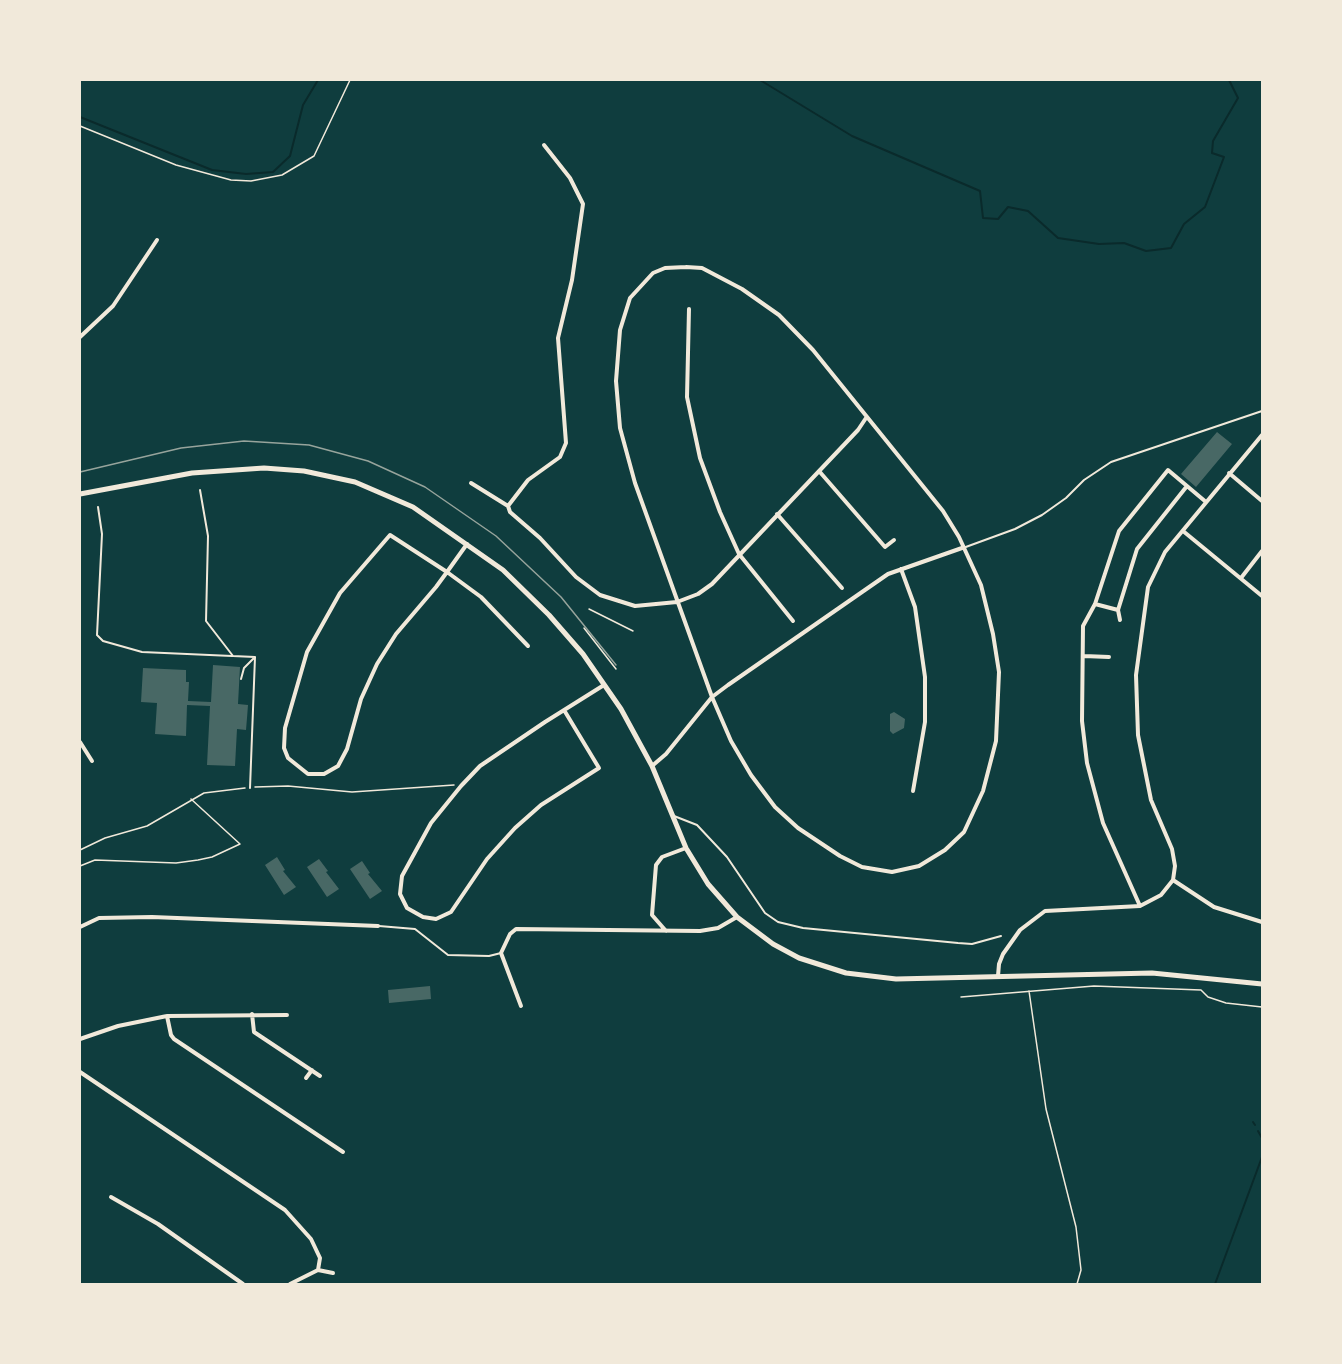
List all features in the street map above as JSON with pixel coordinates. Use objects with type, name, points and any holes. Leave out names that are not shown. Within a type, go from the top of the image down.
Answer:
[{"type":"street","points":[[508,506],[528,480],[560,457],[566,443],[558,338],[572,279],[583,204],[570,178],[544,145]]},
{"type":"street","points":[[80,337],[112,306],[157,240]]},
{"type":"street","points":[[665,268],[702,268],[742,289],[786,322],[813,350],[936,503],[958,537],[962,548],[981,585],[987,607],[1000,690],[996,741],[986,781],[964,832],[928,862],[907,870],[877,870],[862,867],[823,846],[775,807],[751,776],[731,741],[712,696],[635,483],[620,428],[616,381],[620,330],[630,298],[642,282],[665,268]]},
{"type":"street","points":[[689,309],[686,364],[687,397],[692,430],[720,512],[739,554],[793,621]]},
{"type":"street","points":[[471,483],[508,506],[510,512],[540,538],[576,578],[600,596],[641,607],[677,602],[704,590],[858,430],[866,418]]},
{"type":"street","points":[[998,977],[1003,954],[1020,930],[1045,911],[1111,910],[1140,906],[1161,895],[1173,880],[1172,849],[1151,800],[1138,735],[1136,675],[1148,587],[1165,552],[1263,435]]},
{"type":"street","points":[[80,494],[192,473],[264,468],[304,471],[355,482],[413,507],[468,543],[503,570],[549,615],[605,684],[652,766],[686,848],[708,884],[737,917],[773,944],[799,958],[846,973],[896,979],[1152,973],[1263,984]]},
{"type":"street","points":[[1140,906],[1103,823],[1087,764],[1082,721],[1083,626],[1095,604],[1113,545],[1131,514],[1168,470],[1206,502]]},
{"type":"street","points":[[819,471],[885,547],[894,540]]},
{"type":"street","points":[[1229,473],[1263,501]]},
{"type":"street","points":[[1120,620],[1118,610],[1137,549],[1187,486]]},
{"type":"street","points":[[777,514],[842,588]]},
{"type":"street","points":[[1183,531],[1263,596]]},
{"type":"street","points":[[468,543],[447,572],[396,634],[377,664],[361,699],[347,749],[338,766],[324,774],[303,772],[288,758],[284,740],[289,710],[303,662],[323,620],[340,593],[390,535],[447,572],[481,597],[528,646]]},
{"type":"street","points":[[652,766],[666,754],[712,696],[888,574],[962,548]]},
{"type":"street","points":[[1241,578],[1263,551]]},
{"type":"street","points":[[901,569],[915,607],[925,677],[925,722],[913,791]]},
{"type":"street","points":[[1095,604],[1118,610]]},
{"type":"street","points":[[1084,656],[1109,657]]},
{"type":"street","points":[[564,710],[599,768],[541,805],[515,828],[487,859],[451,912],[436,919],[423,917],[407,908],[400,894],[402,876],[431,823],[463,784],[480,766],[564,710],[605,684]]},
{"type":"street","points":[[80,742],[92,761]]},
{"type":"street","points":[[80,753],[85,750]]},
{"type":"street","points":[[666,932],[652,915],[656,865],[662,857],[686,848]]},
{"type":"street","points":[[1173,880],[1214,908],[1263,922]]},
{"type":"street","points":[[80,927],[99,918],[141,917],[378,926]]},
{"type":"street","points":[[521,1006],[501,953],[510,934],[516,929],[666,932],[708,930],[737,917]]},
{"type":"street","points":[[252,1014],[254,1032],[320,1076]]},
{"type":"street","points":[[80,1039],[118,1026],[167,1017],[287,1015]]},
{"type":"street","points":[[167,1017],[174,1039],[342,1152]]},
{"type":"street","points":[[306,1078],[312,1070]]},
{"type":"street","points":[[80,1072],[285,1210],[311,1239],[320,1258],[318,1270]]},
{"type":"street","points":[[111,1197],[159,1224],[243,1284]]},
{"type":"street","points":[[291,1284],[318,1270],[333,1273]]},
{"type":"lane","points":[[962,548],[1015,529],[1042,516],[1066,498],[1084,480],[1111,462],[1263,411]]},
{"type":"lane","points":[[200,489],[208,537],[206,621],[232,656]]},
{"type":"lane","points":[[98,507],[102,534],[97,635],[103,641],[142,652],[255,657]]},
{"type":"lane","points":[[241,679],[244,668],[255,657]]},
{"type":"lane","points":[[250,788],[255,657]]},
{"type":"lane","points":[[247,718],[252,718]]},
{"type":"lane","points":[[672,815],[697,825],[727,857],[765,913],[778,922],[803,928],[972,944],[1001,936]]},
{"type":"lane","points":[[378,926],[415,929],[448,955],[489,956],[501,953]]},
{"type":"path","points":[[80,126],[176,165],[231,180],[251,181],[282,175],[314,156],[350,80]]},
{"type":"path","points":[[589,609],[633,631]]},
{"type":"path","points":[[584,628],[616,669]]},
{"type":"path","points":[[80,850],[105,838],[147,825],[190,798],[204,793],[288,786],[352,792],[463,784]]},
{"type":"path","points":[[80,866],[94,860],[176,863],[198,860],[212,857],[240,844],[190,798]]},
{"type":"path","points":[[961,997],[1094,986],[1201,990],[1214,1000],[1261,1007]]},
{"type":"path","points":[[1029,990],[1046,1109],[1076,1227],[1081,1270],[1077,1284]]},
{"type":"building","points":[[1217,432],[1232,444],[1196,487],[1181,474]]},
{"type":"building","points":[[213,665],[240,667],[238,704],[248,705],[246,730],[237,729],[235,766],[207,765],[210,706],[187,705],[186,736],[155,734],[157,703],[141,702],[143,668],[186,670],[186,682],[189,682],[188,701],[211,702]]},
{"type":"building","points":[[894,712],[905,719],[904,728],[893,734],[890,731],[890,714]]},
{"type":"building","points":[[277,857],[285,870],[283,871],[296,887],[284,895],[265,865]]},
{"type":"building","points":[[319,859],[339,889],[327,897],[307,867]]},
{"type":"building","points":[[362,861],[370,873],[368,874],[382,891],[370,899],[350,869]]},
{"type":"building","points":[[430,986],[431,999],[389,1003],[388,990]]},
{"type":"waterway","points":[[80,117],[212,170],[246,174],[273,172],[290,156],[303,105],[318,80]]},
{"type":"waterway","points":[[760,80],[852,136],[980,191],[983,218],[998,219],[1008,207],[1028,211],[1058,238],[1099,244],[1124,243],[1146,251],[1171,248],[1184,224],[1205,207],[1224,157],[1212,153],[1213,141],[1238,98],[1229,80]]},
{"type":"waterway","points":[[1258,1131],[1262,1138]]},
{"type":"waterway","points":[[1215,1284],[1262,1157]]},
{"type":"tram line","points":[[80,472],[181,448],[244,441],[309,445],[368,461],[425,487],[496,536],[561,597],[616,665]]}]
